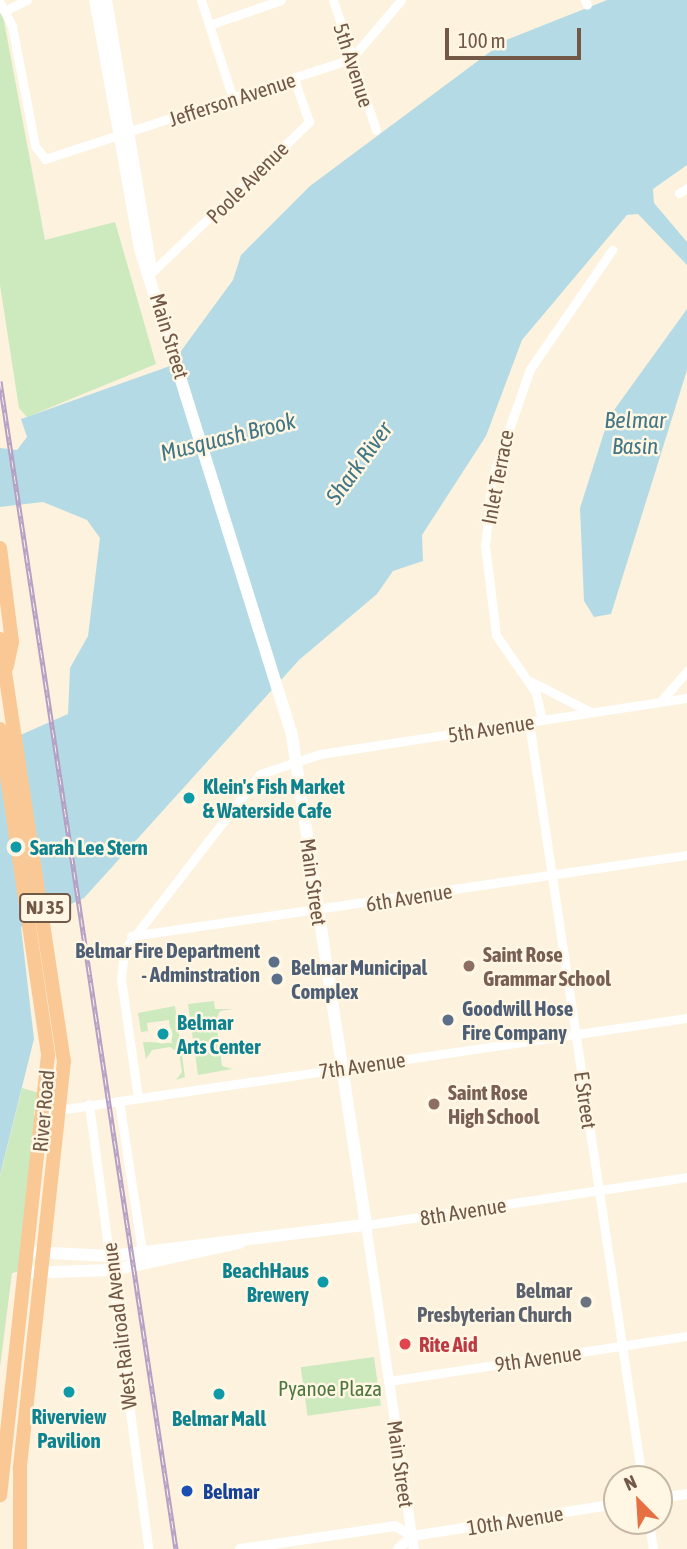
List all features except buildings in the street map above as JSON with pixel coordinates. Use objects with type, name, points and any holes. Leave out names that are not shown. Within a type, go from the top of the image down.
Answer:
[{"type":"highway","points":[[0,548],[12,642],[8,665],[0,671]]},
{"type":"highway","name":"River Road","points":[[0,639],[64,1032],[55,1179],[20,1469],[20,1549]]},
{"type":"highway","name":"River Road","points":[[0,729],[45,1011],[47,1083],[0,1495]]},
{"type":"main road","name":"Main Street","points":[[95,0],[124,134]]},
{"type":"main road","name":"Main Street","points":[[106,0],[140,249],[151,273],[285,704],[296,758],[366,1225]]},
{"type":"main road","name":"8th Avenue","points":[[28,1252],[46,1255],[112,1256],[239,1243],[366,1225]]},
{"type":"main road","name":"8th Avenue","points":[[24,1273],[44,1276],[113,1270],[239,1243]]},
{"type":"street","points":[[3,7],[27,0]]},
{"type":"street","points":[[201,0],[233,99]]},
{"type":"street","points":[[209,25],[281,0]]},
{"type":"street","name":"5th Avenue","points":[[333,0],[376,130]]},
{"type":"street","points":[[351,59],[401,0]]},
{"type":"street","name":"Jefferson Avenue","points":[[3,7],[39,157],[124,134],[351,59]]},
{"type":"street","name":"Poole Avenue","points":[[151,273],[309,122],[294,79]]},
{"type":"street","name":"Inlet Terrace","points":[[542,720],[538,697],[496,635],[486,566],[497,454],[530,369],[612,250]]},
{"type":"street","points":[[661,701],[687,671]]},
{"type":"street","points":[[523,677],[591,712]]},
{"type":"street","name":"5th Avenue","points":[[296,758],[687,698]]},
{"type":"street","name":"E Street","points":[[529,722],[640,1465]]},
{"type":"street","points":[[138,1098],[121,962],[131,936],[250,784],[296,758]]},
{"type":"street","name":"6th Avenue","points":[[131,936],[687,855]]},
{"type":"street","name":"7th Avenue","points":[[37,1113],[687,1018]]},
{"type":"street","name":"West Railroad Avenue","points":[[119,1101],[142,1251]]},
{"type":"street","name":"West Railroad Avenue","points":[[89,1104],[112,1256],[148,1549]]},
{"type":"street","name":"8th Avenue","points":[[366,1225],[687,1177]]},
{"type":"street","name":"Main Street","points":[[366,1225],[414,1549]]},
{"type":"street","name":"9th Avenue","points":[[389,1381],[687,1336]]},
{"type":"street","name":"10th Avenue","points":[[240,1549],[395,1526],[412,1536],[603,1506]]},
{"type":"street","points":[[398,1549],[412,1536]]},
{"type":"green space","points":[[0,0],[45,240],[115,222],[156,364],[27,417],[19,408],[0,285]]},
{"type":"green space","points":[[214,1001],[215,1009],[233,1009],[220,1011],[216,1020],[222,1066],[232,1069],[198,1075],[188,1004]]},
{"type":"green space","points":[[175,1006],[185,1077],[176,1080],[182,1072],[179,1053],[170,1047],[152,1050],[146,1059],[143,1042],[172,1043],[169,1020],[147,1023],[148,1031],[141,1032],[138,1013]]},
{"type":"green space","points":[[22,1088],[46,1095],[24,1270],[12,1273],[0,1367],[0,1176]]},
{"type":"green space","name":"Pyanoe Plaza","points":[[374,1357],[381,1406],[308,1416],[301,1367]]},
{"type":"water","points":[[607,0],[687,0],[687,165],[653,189],[654,203],[687,242],[687,265],[638,214],[627,215],[522,340],[486,436],[422,535],[423,561],[393,571],[377,594],[299,660],[84,898],[21,927],[34,1039],[0,1175],[0,744],[68,714],[70,668],[88,636],[100,538],[87,520],[43,502],[0,507],[0,448],[17,450],[27,437],[21,419],[170,366],[233,280],[241,255],[310,186],[506,40]]},
{"type":"water","name":"Belmar Basin","points":[[687,309],[687,370],[611,614],[594,617],[584,601],[580,508],[609,417]]},
{"type":"railway","points":[[0,381],[176,1549]]},
{"type":"place","name":"Klein's Fish Market & Waterside Cafe","points":[[189,798]]},
{"type":"place","name":"Sarah Lee Stern","points":[[16,847]]},
{"type":"place","name":"Belmar Fire Department - Adminstration","points":[[274,962]]},
{"type":"place","name":"Saint Rose Grammar School","points":[[469,966]]},
{"type":"place","name":"Belmar Municipal Complex","points":[[277,979]]},
{"type":"place","name":"Goodwill Hose Fire Company","points":[[448,1020]]},
{"type":"place","name":"Belmar Arts Center","points":[[163,1034]]},
{"type":"place","name":"Saint Rose High School","points":[[434,1104]]},
{"type":"place","name":"BeachHaus Brewery","points":[[323,1282]]},
{"type":"place","name":"Belmar Presbyterian Church","points":[[586,1302]]},
{"type":"place","name":"Rite Aid","points":[[405,1344]]},
{"type":"place","name":"Riverview Pavilion","points":[[69,1392]]},
{"type":"place","name":"Belmar Mall","points":[[219,1394]]},
{"type":"place","name":"Belmar","points":[[187,1491]]},
{"type":"water label","name":"Musquash Brook","points":[[228,437]]},
{"type":"water label","name":"Shark River","points":[[359,463]]}]
